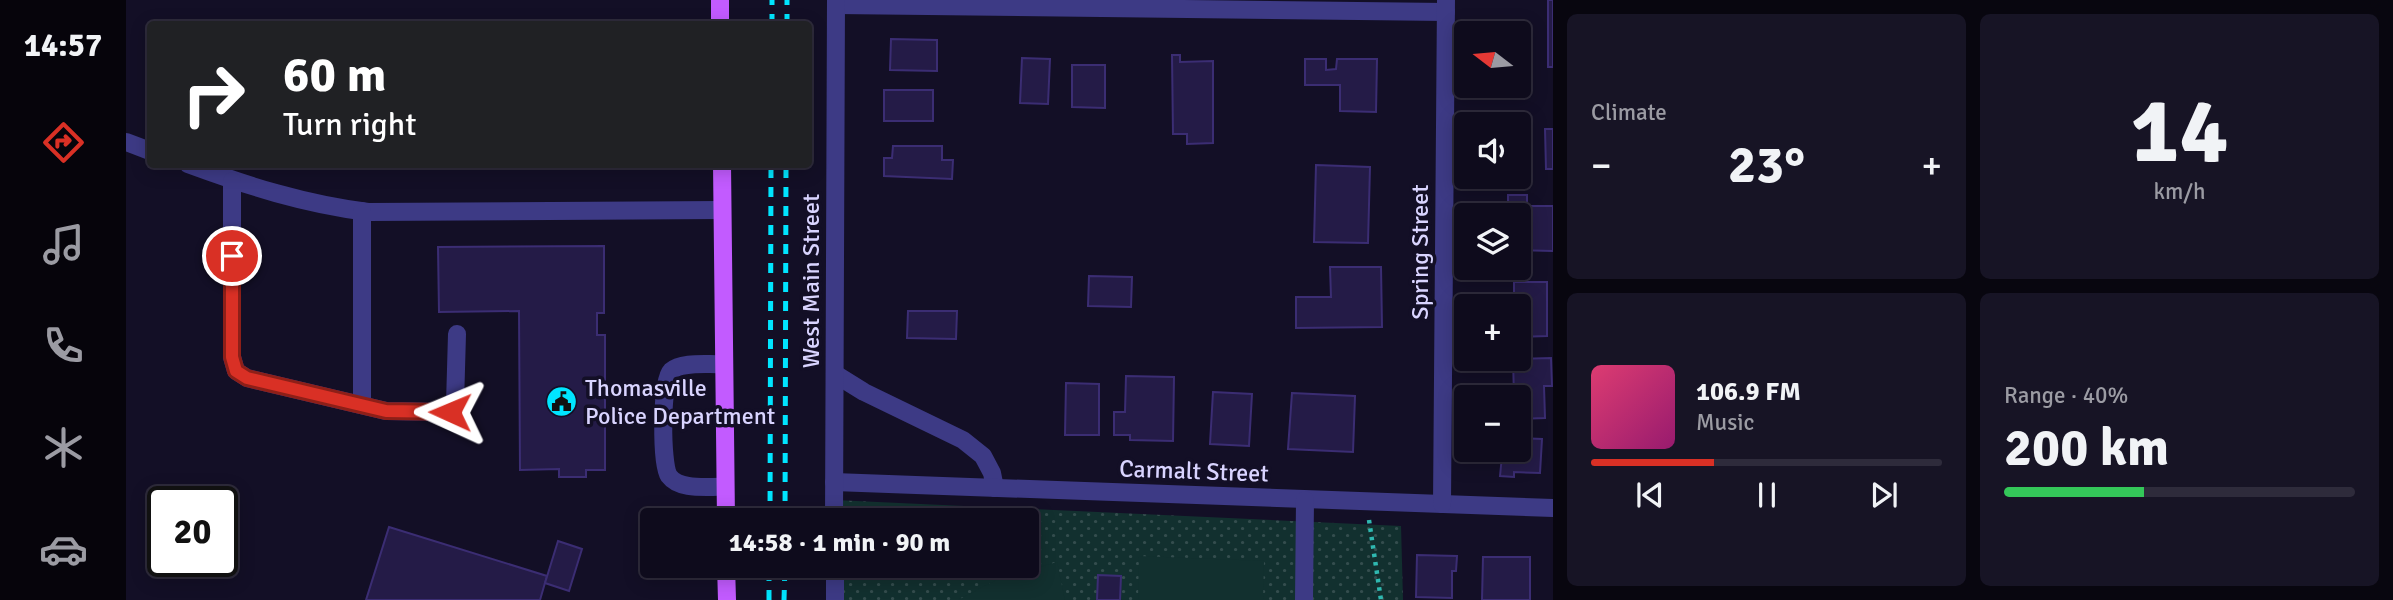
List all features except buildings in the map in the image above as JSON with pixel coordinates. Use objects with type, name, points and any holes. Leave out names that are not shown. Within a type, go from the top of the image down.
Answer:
[{"type":"main road","points":[[720,0],[720,21]]},
{"type":"main road","points":[[722,168],[726,508]]},
{"type":"main road","points":[[726,578],[727,600]]},
{"type":"street","points":[[836,2],[1446,6]]},
{"type":"street","name":"West Main Street","points":[[834,508],[836,2]]},
{"type":"street","name":"Spring Street","points":[[1442,505],[1446,6]]},
{"type":"street","points":[[126,142],[147,150]]},
{"type":"street","points":[[198,168],[232,181],[327,207],[362,211],[722,210]]},
{"type":"street","points":[[232,181],[232,357],[236,371],[247,378],[386,411],[450,412],[455,404],[457,334]]},
{"type":"street","points":[[362,211],[362,405]]},
{"type":"street","points":[[724,364],[678,367],[669,373],[664,386],[664,464],[669,477],[682,486],[725,486]]},
{"type":"street","points":[[835,374],[864,392],[963,440],[983,456],[992,473],[995,488]]},
{"type":"street","name":"Carmalt Street","points":[[834,482],[1553,508]]},
{"type":"street","points":[[1304,600],[1305,499]]},
{"type":"street","points":[[835,578],[835,600]]},
{"type":"path","points":[[1366,502],[1381,600]]},
{"type":"green space","points":[[834,500],[1008,508],[834,508]]},
{"type":"green space","points":[[1039,509],[1401,526],[1403,600],[838,600],[837,578],[1039,578]]},
{"type":"green space","points":[[1139,556],[1264,561],[1263,600],[1138,600]]},
{"type":"green space","points":[[1057,562],[1065,600],[958,600],[1003,578],[1039,578],[1039,567]]},
{"type":"railway","points":[[772,0],[772,21]]},
{"type":"railway","points":[[787,0],[787,21]]},
{"type":"railway","points":[[770,508],[771,168]]},
{"type":"railway","points":[[785,508],[786,168]]},
{"type":"railway","points":[[769,578],[769,600]]},
{"type":"railway","points":[[784,600],[785,578]]},
{"type":"place","name":"Thomasville Police Department","points":[[562,402]]},
{"type":"route","points":[[232,256],[232,357],[236,371],[247,378],[386,411],[450,412]]}]
